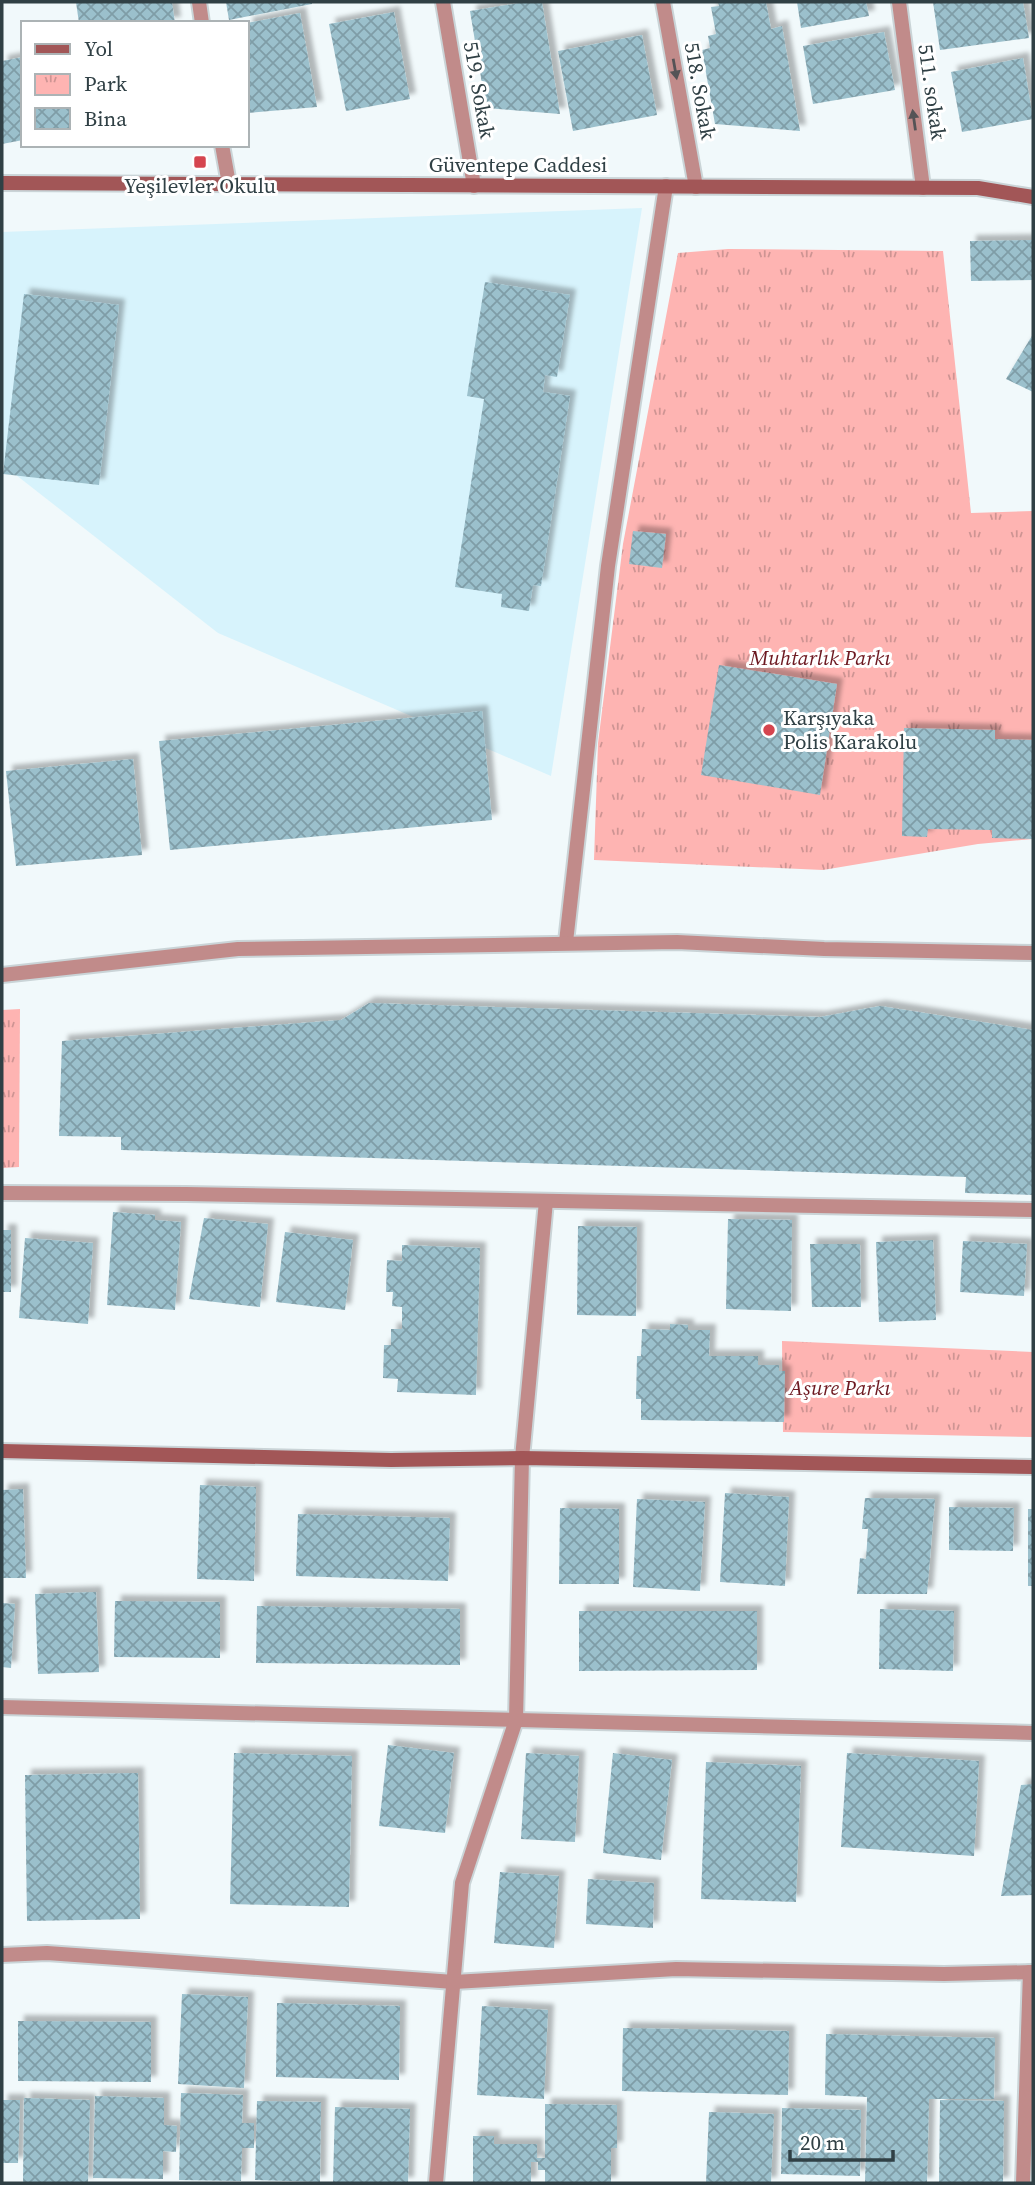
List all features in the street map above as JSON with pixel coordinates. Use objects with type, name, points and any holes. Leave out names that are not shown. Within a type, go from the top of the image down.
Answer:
[{"type":"street","points":[[199,2],[202,21]]},
{"type":"street","name":"519. Sokak","points":[[443,2],[474,186]]},
{"type":"street","name":"518. Sokak","points":[[663,2],[696,187]]},
{"type":"street","name":"511. sokak","points":[[899,2],[923,188]]},
{"type":"street","points":[[222,147],[229,184]]},
{"type":"street","name":"Güventepe Caddesi","points":[[2,183],[978,188],[1033,197]]},
{"type":"street","points":[[566,942],[608,566],[666,186]]},
{"type":"street","points":[[2,975],[238,949],[566,942],[677,942],[824,949],[1033,953]]},
{"type":"street","points":[[2,1193],[200,1194],[1033,1210]]},
{"type":"street","points":[[436,2183],[462,1883],[516,1720],[522,1458],[546,1201]]},
{"type":"street","points":[[2,1451],[391,1460],[522,1458],[1033,1467]]},
{"type":"street","points":[[2,1707],[1033,1733]]},
{"type":"street","points":[[2,1955],[47,1953],[454,1982],[676,1969],[944,1974],[1032,1972],[1023,2183]]},
{"type":"shaded area","points":[[642,208],[551,776],[218,633],[2,464],[2,232]]},
{"type":"green space","name":"Muhtarlık Parkı","points":[[728,249],[943,251],[971,513],[1033,511],[1033,839],[978,844],[823,870],[594,860],[598,743],[623,544],[678,253]]},
{"type":"green space","points":[[20,1009],[19,1167],[2,1168],[2,1010]]},
{"type":"green space","name":"Aşure Parkı","points":[[782,1341],[1033,1352],[1033,1437],[783,1432]]},
{"type":"building","points":[[76,2],[172,2],[175,21],[79,21]]},
{"type":"building","points":[[226,2],[312,2],[312,4],[229,20]]},
{"type":"building","points":[[525,2],[542,2],[560,114],[486,108],[470,11]]},
{"type":"building","points":[[718,2],[766,2],[771,29],[782,26],[800,131],[715,124],[702,50],[710,48],[708,36],[716,34],[711,7],[719,6]]},
{"type":"building","points":[[797,2],[866,2],[869,16],[801,28]]},
{"type":"building","points":[[933,2],[1023,2],[1029,38],[940,50]]},
{"type":"building","points":[[394,12],[410,99],[346,111],[329,24]]},
{"type":"building","points":[[300,13],[317,107],[248,113],[248,23]]},
{"type":"building","points":[[884,32],[895,90],[813,104],[803,46]]},
{"type":"building","points":[[642,35],[657,115],[573,131],[558,51]]},
{"type":"building","points":[[21,57],[21,140],[2,144],[2,61]]},
{"type":"building","points":[[1023,58],[1033,119],[962,132],[951,72]]},
{"type":"building","points":[[1033,240],[1033,280],[971,281],[970,241]]},
{"type":"building","points":[[485,282],[570,295],[557,377],[545,375],[543,392],[570,396],[541,586],[533,585],[529,611],[501,607],[502,594],[455,587],[484,399],[467,396]]},
{"type":"building","points":[[24,294],[119,305],[99,485],[3,474]]},
{"type":"building","points":[[1033,334],[1033,392],[1006,379]]},
{"type":"building","points":[[633,531],[666,534],[662,568],[629,564]]},
{"type":"building","name":"Karşıyaka Polis Karakolu","points":[[719,665],[837,684],[820,795],[701,775]]},
{"type":"building","points":[[482,711],[492,820],[170,850],[159,741]]},
{"type":"building","points":[[904,728],[995,730],[995,739],[1033,740],[1033,839],[992,838],[992,830],[928,829],[927,837],[902,836]]},
{"type":"building","points":[[133,759],[142,855],[16,866],[6,771]]},
{"type":"building","points":[[369,1003],[820,1017],[880,1006],[1033,1030],[1033,1195],[965,1193],[966,1177],[121,1150],[121,1137],[59,1136],[62,1041],[341,1020]]},
{"type":"building","points":[[113,1212],[155,1215],[155,1220],[181,1222],[175,1310],[107,1305]]},
{"type":"building","points":[[204,1218],[268,1224],[260,1307],[189,1299]]},
{"type":"building","points":[[728,1219],[792,1220],[791,1311],[726,1309]]},
{"type":"building","points":[[578,1226],[637,1227],[636,1316],[577,1315]]},
{"type":"building","points":[[2,1230],[11,1230],[11,1292],[2,1292]]},
{"type":"building","points":[[285,1232],[353,1240],[345,1310],[276,1302]]},
{"type":"building","points":[[25,1238],[93,1243],[88,1324],[19,1318]]},
{"type":"building","points":[[933,1240],[936,1320],[879,1322],[876,1242]]},
{"type":"building","points":[[963,1241],[1027,1244],[1024,1296],[960,1292]]},
{"type":"building","points":[[810,1244],[860,1244],[861,1307],[812,1307]]},
{"type":"building","points":[[402,1245],[480,1248],[476,1395],[397,1392],[398,1379],[383,1378],[384,1345],[391,1345],[391,1329],[402,1329],[402,1307],[392,1306],[393,1292],[386,1292],[387,1260],[402,1261]]},
{"type":"building","points":[[670,1324],[688,1325],[688,1330],[710,1330],[709,1356],[758,1356],[758,1365],[779,1365],[779,1371],[785,1371],[784,1422],[641,1420],[641,1399],[636,1399],[637,1356],[641,1356],[642,1329],[670,1330]]},
{"type":"building","points":[[200,1485],[256,1487],[254,1581],[197,1579]]},
{"type":"building","points":[[23,1489],[26,1578],[2,1578],[2,1490]]},
{"type":"building","points":[[725,1493],[789,1497],[785,1586],[720,1582]]},
{"type":"building","points":[[865,1498],[935,1499],[927,1594],[857,1594],[860,1558],[866,1559],[868,1529],[862,1529]]},
{"type":"building","points":[[637,1499],[705,1502],[700,1591],[633,1587]]},
{"type":"building","points":[[949,1507],[1014,1508],[1013,1551],[949,1550]]},
{"type":"building","points":[[560,1508],[619,1509],[619,1584],[559,1584]]},
{"type":"building","points":[[1028,1509],[1033,1509],[1033,1586],[1028,1586]]},
{"type":"building","points":[[298,1514],[450,1518],[448,1581],[296,1576]]},
{"type":"building","points":[[96,1592],[99,1672],[38,1674],[35,1594]]},
{"type":"building","points":[[115,1601],[220,1602],[220,1658],[114,1657]]},
{"type":"building","points":[[2,1603],[15,1604],[11,1668],[2,1667]]},
{"type":"building","points":[[257,1606],[460,1609],[460,1665],[256,1663]]},
{"type":"building","points":[[880,1609],[954,1611],[953,1671],[879,1669]]},
{"type":"building","points":[[579,1611],[757,1611],[757,1670],[579,1671]]},
{"type":"building","points":[[388,1745],[454,1753],[445,1833],[379,1826]]},
{"type":"building","points":[[234,1753],[352,1756],[349,1907],[230,1904]]},
{"type":"building","points":[[526,1753],[579,1756],[575,1842],[521,1839]]},
{"type":"building","points":[[613,1753],[672,1760],[661,1860],[603,1853]]},
{"type":"building","points":[[847,1753],[979,1761],[974,1856],[841,1847]]},
{"type":"building","points":[[706,1762],[801,1766],[796,1902],[701,1899]]},
{"type":"building","points":[[138,1773],[140,1919],[27,1921],[25,1775]]},
{"type":"building","points":[[1033,1784],[1033,1895],[1001,1896],[1021,1785]]},
{"type":"building","points":[[500,1872],[559,1876],[554,1948],[494,1943]]},
{"type":"building","points":[[588,1879],[654,1883],[653,1928],[586,1924]]},
{"type":"building","points":[[182,1994],[248,1997],[244,2088],[178,2084]]},
{"type":"building","points":[[277,2003],[400,2006],[399,2080],[276,2077]]},
{"type":"building","points":[[482,2006],[548,2010],[544,2099],[477,2095]]},
{"type":"building","points":[[18,2021],[151,2022],[151,2082],[18,2081]]},
{"type":"building","points":[[623,2028],[789,2031],[788,2095],[622,2091]]},
{"type":"building","points":[[826,2034],[995,2038],[994,2099],[929,2099],[927,2183],[865,2183],[867,2097],[825,2095]]},
{"type":"building","points":[[181,2093],[243,2095],[242,2123],[254,2123],[254,2148],[242,2148],[241,2181],[179,2180]]},
{"type":"building","points":[[95,2096],[164,2098],[164,2125],[177,2126],[176,2152],[163,2151],[163,2179],[93,2178]]},
{"type":"building","points":[[24,2098],[90,2100],[88,2183],[23,2183]]},
{"type":"building","points":[[2,2100],[20,2100],[18,2163],[2,2163]]},
{"type":"building","points":[[940,2100],[1004,2101],[1003,2183],[939,2183]]},
{"type":"building","points":[[257,2101],[321,2102],[320,2182],[255,2180]]},
{"type":"building","points":[[545,2104],[617,2105],[617,2148],[611,2148],[611,2183],[545,2183],[545,2170],[538,2170],[538,2162],[531,2162],[531,2183],[473,2183],[473,2136],[494,2136],[494,2144],[537,2144],[537,2158],[545,2158]]},
{"type":"building","points":[[335,2107],[410,2109],[408,2183],[333,2183]]},
{"type":"building","points":[[782,2108],[861,2110],[860,2176],[781,2174]]},
{"type":"building","points":[[709,2112],[774,2114],[771,2183],[706,2183]]},
{"type":"place","name":"Yeşilevler Okulu","points":[[200,162]]},
{"type":"place","name":"Karşıyaka Polis Karakolu","points":[[769,730]]}]
